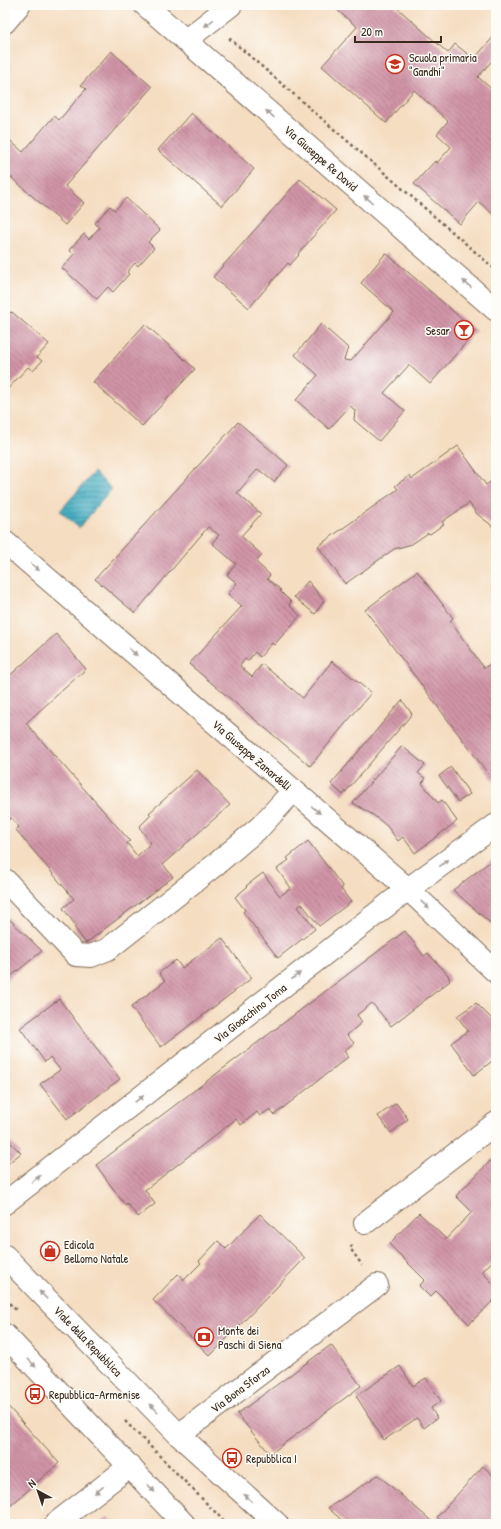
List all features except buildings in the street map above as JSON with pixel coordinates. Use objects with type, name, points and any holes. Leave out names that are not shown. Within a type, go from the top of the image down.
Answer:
[{"type":"street","points":[[5,22],[19,5]]},
{"type":"street","name":"Via Giuseppe Re David","points":[[146,5],[496,310]]},
{"type":"street","points":[[186,40],[232,5]]},
{"type":"street","name":"Via Giuseppe Zanardelli","points":[[5,542],[408,889],[496,972]]},
{"type":"street","points":[[5,880],[76,955],[91,956],[108,949],[215,865],[260,827],[293,791]]},
{"type":"street","name":"Via Gioacchino Toma","points":[[5,1203],[408,889],[496,825]]},
{"type":"street","points":[[365,1223],[496,1123]]},
{"type":"street","name":"Viale della Repubblica","points":[[5,1256],[179,1435],[277,1524]]},
{"type":"street","name":"Via Bona Sforza","points":[[179,1435],[377,1285]]},
{"type":"street","points":[[5,1335],[184,1524]]},
{"type":"street","points":[[55,1524],[130,1466]]},
{"type":"path","points":[[228,37],[496,270]]},
{"type":"path","points":[[365,1223],[350,1248],[377,1285]]},
{"type":"water","points":[[94,472],[112,489],[79,528],[60,511]]},
{"type":"place","name":"Scuola primaria \"Gandhi\"","points":[[395,64]]},
{"type":"place","name":"Sesar","points":[[464,330]]},
{"type":"place","name":"Edicola Bellomo Natale","points":[[50,1251]]},
{"type":"place","name":"Monte dei Paschi di Siena","points":[[204,1337]]},
{"type":"place","name":"Repubblica-Armenise","points":[[35,1394]]},
{"type":"place","name":"Repubblica I","points":[[232,1458]]}]
